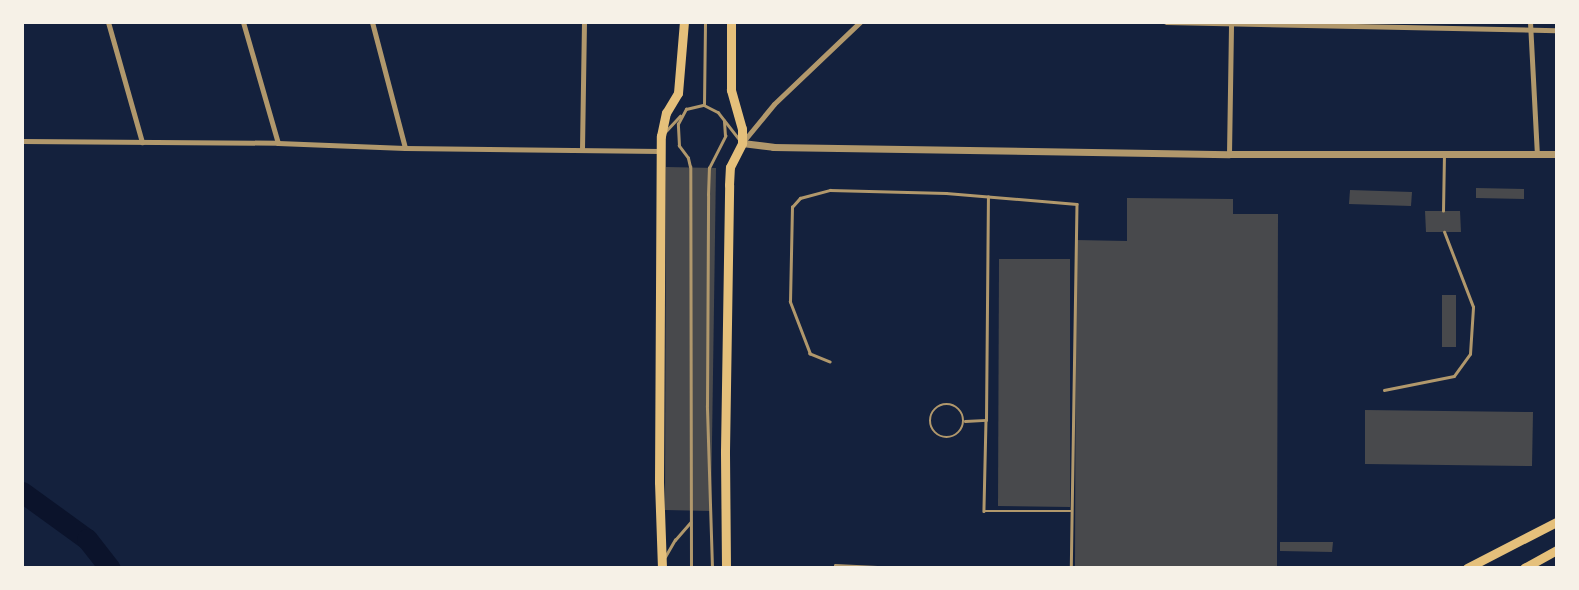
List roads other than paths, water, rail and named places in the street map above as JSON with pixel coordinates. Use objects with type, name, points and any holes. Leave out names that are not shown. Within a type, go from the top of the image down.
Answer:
[{"type":"main road","points":[[662,566],[660,482],[660,152],[661,136],[666,114],[678,93],[684,22]]},
{"type":"main road","points":[[726,565],[725,451],[729,185],[730,167],[742,143],[742,129],[730,90],[731,22]]},
{"type":"main road","points":[[1467,568],[1556,522]]},
{"type":"main road","points":[[1524,568],[1556,550]]},
{"type":"street","points":[[108,22],[142,142]]},
{"type":"street","points":[[243,22],[278,143]]},
{"type":"street","points":[[372,22],[405,148]]},
{"type":"street","points":[[582,149],[584,22]]},
{"type":"street","points":[[742,143],[774,104],[860,22]]},
{"type":"street","points":[[1166,22],[1556,30]]},
{"type":"street","points":[[1530,22],[1537,154]]},
{"type":"street","points":[[1229,154],[1231,23]]},
{"type":"street","points":[[22,141],[278,143],[405,148],[582,149],[660,152]]},
{"type":"street","points":[[742,143],[773,147],[1229,154],[1556,154]]},
{"type":"lane","points":[[704,105],[705,22]]},
{"type":"lane","points":[[661,136],[682,113],[692,106],[704,105],[711,107],[742,143]]},
{"type":"lane","points":[[682,113],[678,124],[679,146],[688,158],[690,167],[691,568]]},
{"type":"lane","points":[[712,568],[706,406],[708,195],[709,168],[725,136],[723,119]]},
{"type":"lane","points":[[1443,211],[1444,154]]},
{"type":"lane","points":[[830,362],[810,354],[790,302],[790,226],[792,207],[800,198],[830,190],[946,193],[1077,204],[1070,568]]},
{"type":"lane","points":[[988,197],[984,511],[1072,511]]},
{"type":"lane","points":[[1384,390],[1454,376],[1470,354],[1473,307],[1444,232]]},
{"type":"lane","points":[[947,404],[960,409],[965,421],[960,433],[947,438],[935,434],[930,421],[935,409],[947,404]]},
{"type":"lane","points":[[965,421],[986,420]]},
{"type":"lane","points":[[662,566],[675,540],[691,522]]},
{"type":"lane","points":[[835,565],[898,568]]},
{"type":"waterway","points":[[22,492],[87,539],[110,568]]}]
